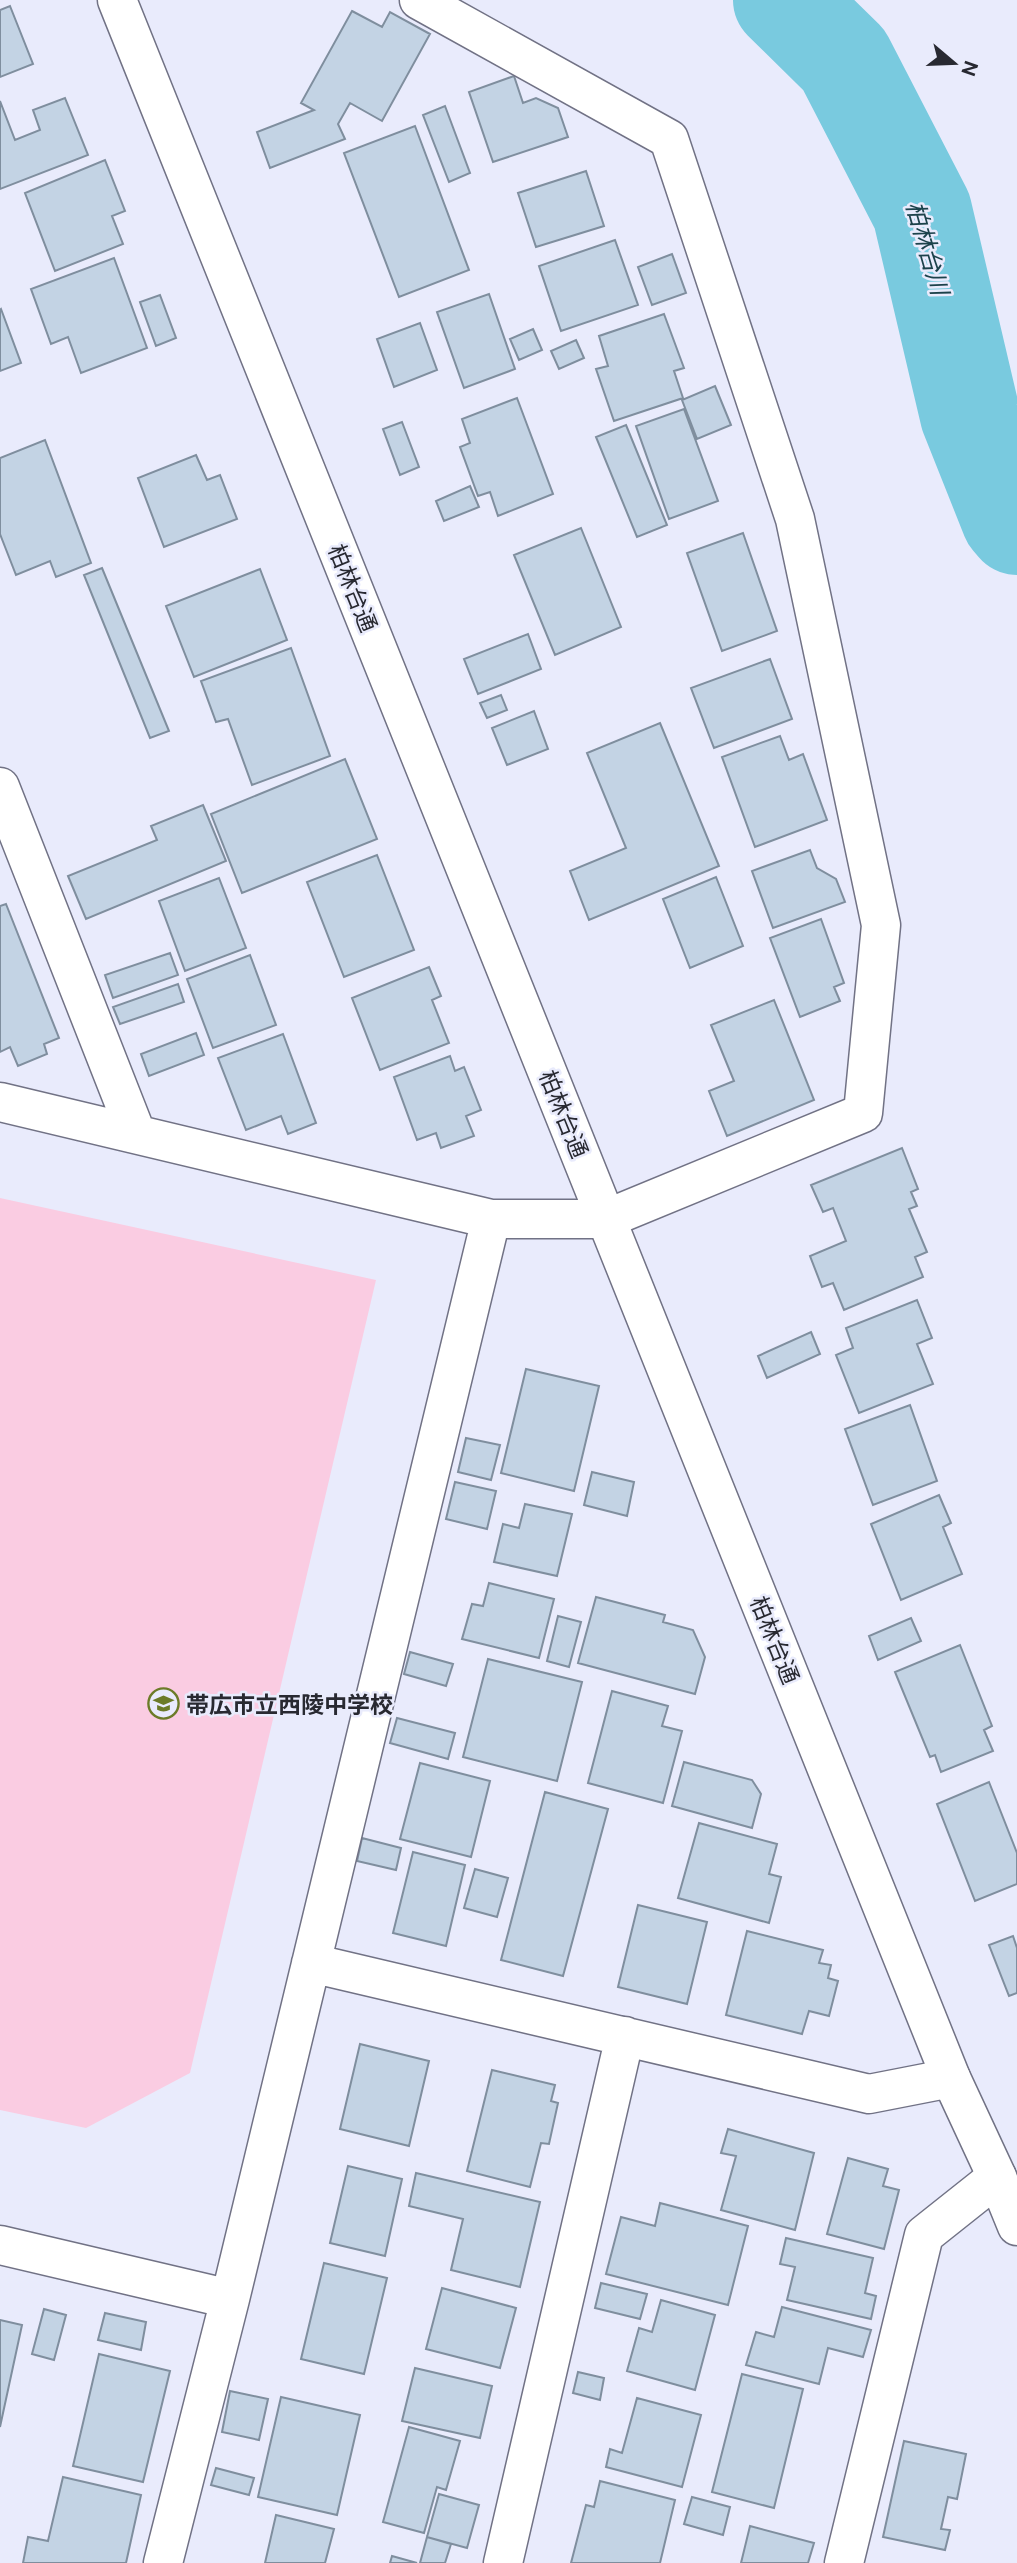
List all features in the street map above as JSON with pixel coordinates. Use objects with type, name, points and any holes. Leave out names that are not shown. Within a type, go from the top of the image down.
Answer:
[{"type":"street","name":"柏林台通","points":[[117,0],[951,2078],[1017,2226]]},
{"type":"street","points":[[0,1101],[491,1219],[606,1219],[863,1113],[881,925],[794,519],[669,139],[419,0]]},
{"type":"street","points":[[0,787],[136,1133]]},
{"type":"street","points":[[163,2563],[230,2299],[491,1219]]},
{"type":"street","points":[[311,1963],[869,2094],[951,2078]]},
{"type":"street","points":[[503,2563],[625,2036]]},
{"type":"street","points":[[844,2563],[924,2235],[997,2177]]},
{"type":"street","points":[[0,2245],[230,2299]]},
{"type":"shaded area","name":"帯広市立西陵中学校","points":[[0,1198],[376,1280],[190,2073],[86,2128],[0,2110]]},
{"type":"building","points":[[10,6],[33,64],[0,77],[0,10]]},
{"type":"building","points":[[352,11],[382,27],[390,12],[430,34],[382,121],[350,103],[338,124],[345,139],[270,168],[257,132],[314,110],[301,103]]},
{"type":"building","points":[[514,76],[523,103],[536,98],[558,108],[568,137],[493,162],[469,92]]},
{"type":"building","points":[[65,98],[88,155],[0,189],[0,101],[15,140],[40,130],[33,110]]},
{"type":"building","points":[[445,106],[470,173],[449,182],[423,115]]},
{"type":"building","points":[[415,126],[469,270],[399,297],[344,153]]},
{"type":"building","points":[[105,160],[125,211],[112,216],[123,244],[55,271],[25,193]]},
{"type":"building","points":[[586,171],[604,226],[536,247],[518,193]]},
{"type":"building","points":[[615,240],[638,305],[561,331],[539,266]]},
{"type":"building","points":[[672,254],[686,293],[652,305],[638,267]]},
{"type":"building","points":[[114,258],[147,348],[81,373],[68,337],[51,344],[31,289]]},
{"type":"building","points":[[489,294],[515,369],[464,388],[437,312]]},
{"type":"building","points":[[160,295],[176,338],[156,346],[140,302]]},
{"type":"building","points":[[0,310],[21,363],[0,371]]},
{"type":"building","points":[[664,314],[684,368],[674,371],[683,398],[614,421],[596,369],[608,366],[599,336]]},
{"type":"building","points":[[420,323],[437,370],[394,387],[377,339]]},
{"type":"building","points":[[533,329],[542,350],[519,360],[510,339]]},
{"type":"building","points":[[576,340],[584,358],[559,369],[551,351]]},
{"type":"building","points":[[715,386],[731,425],[697,439],[682,400]]},
{"type":"building","points":[[517,398],[553,494],[498,516],[490,492],[478,496],[460,447],[470,443],[462,419]]},
{"type":"building","points":[[684,409],[718,501],[669,519],[636,426]]},
{"type":"building","points":[[402,422],[419,467],[400,475],[383,429]]},
{"type":"building","points":[[626,425],[667,525],[637,537],[596,437]]},
{"type":"building","points":[[45,440],[91,563],[56,577],[50,561],[16,575],[0,534],[0,458]]},
{"type":"building","points":[[196,455],[207,480],[220,475],[237,519],[164,547],[138,478]]},
{"type":"building","points":[[470,486],[479,507],[444,521],[436,501]]},
{"type":"building","points":[[581,528],[621,627],[555,655],[514,555]]},
{"type":"building","points":[[743,533],[777,631],[722,651],[687,553]]},
{"type":"building","points":[[102,568],[169,731],[150,738],[84,575]]},
{"type":"building","points":[[260,569],[287,640],[194,677],[166,606]]},
{"type":"building","points":[[528,634],[541,669],[478,694],[464,659]]},
{"type":"building","points":[[291,648],[330,756],[252,785],[228,719],[216,722],[201,681]]},
{"type":"building","points":[[770,659],[792,719],[714,748],[691,688]]},
{"type":"building","points":[[501,695],[507,710],[487,718],[480,703]]},
{"type":"building","points":[[534,711],[548,749],[507,765],[492,728]]},
{"type":"building","points":[[660,723],[719,866],[589,920],[570,871],[626,848],[587,753]]},
{"type":"building","points":[[780,736],[789,760],[803,754],[827,820],[755,847],[722,757]]},
{"type":"building","points":[[345,759],[377,839],[242,893],[211,814]]},
{"type":"building","points":[[203,805],[226,861],[86,919],[68,876],[157,840],[151,826]]},
{"type":"building","points":[[810,850],[817,868],[836,879],[845,902],[773,928],[752,871]]},
{"type":"building","points":[[377,855],[414,950],[344,977],[307,882]]},
{"type":"building","points":[[716,877],[743,946],[690,968],[663,899]]},
{"type":"building","points":[[219,878],[246,948],[185,971],[159,901]]},
{"type":"building","points":[[6,904],[59,1038],[44,1044],[47,1054],[18,1066],[10,1047],[0,1052],[0,906]]},
{"type":"building","points":[[821,919],[844,983],[834,987],[840,1001],[800,1017],[770,938]]},
{"type":"building","points":[[170,953],[178,975],[113,998],[105,975]]},
{"type":"building","points":[[250,955],[276,1025],[213,1048],[187,979]]},
{"type":"building","points":[[429,967],[441,996],[432,1000],[449,1043],[380,1070],[352,998]]},
{"type":"building","points":[[178,984],[184,1002],[120,1024],[113,1007]]},
{"type":"building","points":[[774,1000],[814,1100],[727,1136],[709,1091],[734,1081],[711,1025]]},
{"type":"building","points":[[196,1033],[204,1055],[149,1076],[141,1054]]},
{"type":"building","points":[[283,1034],[316,1123],[288,1134],[281,1116],[246,1130],[218,1058]]},
{"type":"building","points":[[450,1056],[455,1071],[464,1067],[481,1110],[466,1116],[474,1136],[441,1148],[436,1133],[417,1140],[394,1077]]},
{"type":"building","points":[[902,1148],[918,1189],[911,1192],[917,1206],[909,1209],[927,1252],[915,1257],[923,1277],[844,1310],[833,1283],[822,1287],[810,1256],[846,1241],[833,1208],[823,1212],[811,1185]]},
{"type":"building","points":[[917,1300],[932,1338],[917,1344],[933,1384],[859,1413],[836,1355],[853,1348],[846,1328]]},
{"type":"building","points":[[811,1332],[820,1354],[767,1378],[758,1356]]},
{"type":"building","points":[[526,1369],[599,1386],[574,1491],[501,1473]]},
{"type":"building","points":[[910,1405],[937,1481],[873,1505],[845,1429]]},
{"type":"building","points":[[466,1438],[500,1445],[491,1480],[458,1472]]},
{"type":"building","points":[[592,1472],[634,1482],[627,1516],[584,1505]]},
{"type":"building","points":[[455,1482],[496,1491],[487,1529],[446,1519]]},
{"type":"building","points":[[939,1495],[951,1523],[943,1527],[962,1574],[901,1600],[871,1524]]},
{"type":"building","points":[[525,1504],[572,1514],[557,1576],[494,1562],[503,1524],[519,1528]]},
{"type":"building","points":[[489,1583],[554,1599],[539,1658],[462,1639],[472,1604],[483,1606]]},
{"type":"building","points":[[596,1597],[665,1615],[663,1622],[693,1630],[705,1657],[695,1694],[578,1663]]},
{"type":"building","points":[[558,1616],[581,1622],[569,1667],[547,1661]]},
{"type":"building","points":[[911,1618],[921,1641],[878,1660],[869,1636]]},
{"type":"building","points":[[960,1645],[992,1726],[984,1730],[993,1751],[941,1772],[935,1755],[930,1757],[895,1672]]},
{"type":"building","points":[[410,1652],[453,1664],[446,1686],[404,1674]]},
{"type":"building","points":[[488,1659],[582,1682],[557,1781],[463,1757]]},
{"type":"building","points":[[612,1691],[668,1706],[662,1726],[682,1731],[663,1803],[588,1783]]},
{"type":"building","points":[[397,1718],[455,1733],[448,1759],[390,1743]]},
{"type":"building","points":[[684,1762],[752,1780],[761,1794],[752,1828],[672,1806]]},
{"type":"building","points":[[420,1763],[490,1781],[471,1857],[400,1839]]},
{"type":"building","points":[[989,1782],[1017,1853],[1017,1884],[975,1901],[937,1804]]},
{"type":"building","points":[[545,1792],[608,1809],[563,1976],[501,1960]]},
{"type":"building","points":[[699,1823],[777,1844],[769,1874],[781,1877],[769,1923],[678,1898]]},
{"type":"building","points":[[362,1838],[401,1848],[396,1870],[357,1861]]},
{"type":"building","points":[[413,1852],[465,1865],[446,1946],[393,1933]]},
{"type":"building","points":[[475,1869],[508,1878],[497,1917],[464,1908]]},
{"type":"building","points":[[638,1905],[707,1922],[687,2004],[618,1987]]},
{"type":"building","points":[[747,1931],[823,1950],[819,1963],[831,1965],[828,1978],[838,1981],[829,2016],[809,2011],[802,2034],[726,2015]]},
{"type":"building","points":[[1013,1936],[1017,1948],[1017,1993],[1009,1996],[989,1945]]},
{"type":"building","points":[[360,2044],[429,2061],[409,2146],[340,2129]]},
{"type":"building","points":[[492,2070],[555,2085],[551,2101],[558,2103],[549,2144],[541,2143],[530,2187],[467,2171]]},
{"type":"building","points":[[728,2129],[814,2153],[795,2230],[721,2210],[736,2156],[721,2153]]},
{"type":"building","points":[[848,2158],[888,2169],[883,2186],[899,2190],[884,2249],[827,2234]]},
{"type":"building","points":[[348,2166],[402,2179],[385,2256],[330,2243]]},
{"type":"building","points":[[416,2173],[540,2202],[520,2287],[451,2270],[463,2219],[409,2206]]},
{"type":"building","points":[[660,2203],[748,2226],[728,2305],[606,2274],[621,2217],[655,2226]]},
{"type":"building","points":[[786,2238],[873,2258],[865,2293],[876,2296],[871,2319],[787,2300],[795,2267],[780,2264]]},
{"type":"building","points":[[324,2263],[387,2278],[364,2374],[301,2359]]},
{"type":"building","points":[[601,2283],[647,2294],[640,2319],[595,2308]]},
{"type":"building","points":[[442,2288],[516,2308],[500,2368],[426,2349]]},
{"type":"building","points":[[661,2300],[715,2315],[695,2390],[627,2371],[639,2328],[652,2332]]},
{"type":"building","points":[[782,2307],[871,2330],[863,2357],[828,2348],[819,2384],[746,2365],[756,2332],[774,2337]]},
{"type":"building","points":[[44,2309],[66,2315],[54,2360],[32,2354]]},
{"type":"building","points":[[105,2313],[146,2322],[141,2350],[98,2340]]},
{"type":"building","points":[[0,2320],[22,2325],[0,2427]]},
{"type":"building","points":[[99,2354],[170,2371],[143,2482],[73,2466]]},
{"type":"building","points":[[415,2368],[492,2386],[480,2438],[402,2421]]},
{"type":"building","points":[[578,2372],[604,2378],[600,2400],[573,2393]]},
{"type":"building","points":[[742,2374],[803,2389],[774,2508],[712,2492]]},
{"type":"building","points":[[230,2391],[268,2399],[259,2440],[222,2432]]},
{"type":"building","points":[[281,2397],[360,2415],[337,2515],[258,2497]]},
{"type":"building","points":[[637,2398],[701,2415],[682,2487],[606,2467],[610,2449],[622,2453]]},
{"type":"building","points":[[409,2427],[460,2441],[446,2490],[437,2487],[424,2533],[383,2522]]},
{"type":"building","points":[[904,2441],[966,2454],[957,2499],[948,2497],[941,2529],[950,2530],[945,2550],[883,2537]]},
{"type":"building","points":[[216,2468],[254,2478],[249,2495],[211,2485]]},
{"type":"building","points":[[63,2477],[141,2495],[126,2563],[23,2563],[28,2537],[48,2541]]},
{"type":"building","points":[[600,2481],[675,2500],[660,2563],[571,2563],[586,2505],[594,2507]]},
{"type":"building","points":[[439,2494],[479,2505],[467,2548],[427,2537]]},
{"type":"building","points":[[692,2497],[730,2507],[723,2535],[684,2524]]},
{"type":"building","points":[[276,2515],[334,2529],[325,2563],[265,2563]]},
{"type":"building","points":[[750,2526],[814,2543],[808,2563],[741,2563]]},
{"type":"building","points":[[427,2537],[451,2544],[445,2563],[420,2563]]},
{"type":"building","points":[[392,2556],[417,2563],[390,2563]]},
{"type":"waterway","name":"柏林台川","points":[[783,0],[844,60],[922,211],[970,415],[1011,518],[1017,525]]},
{"type":"place","name":"帯広市立西陵中学校","points":[[163,1704]]}]
